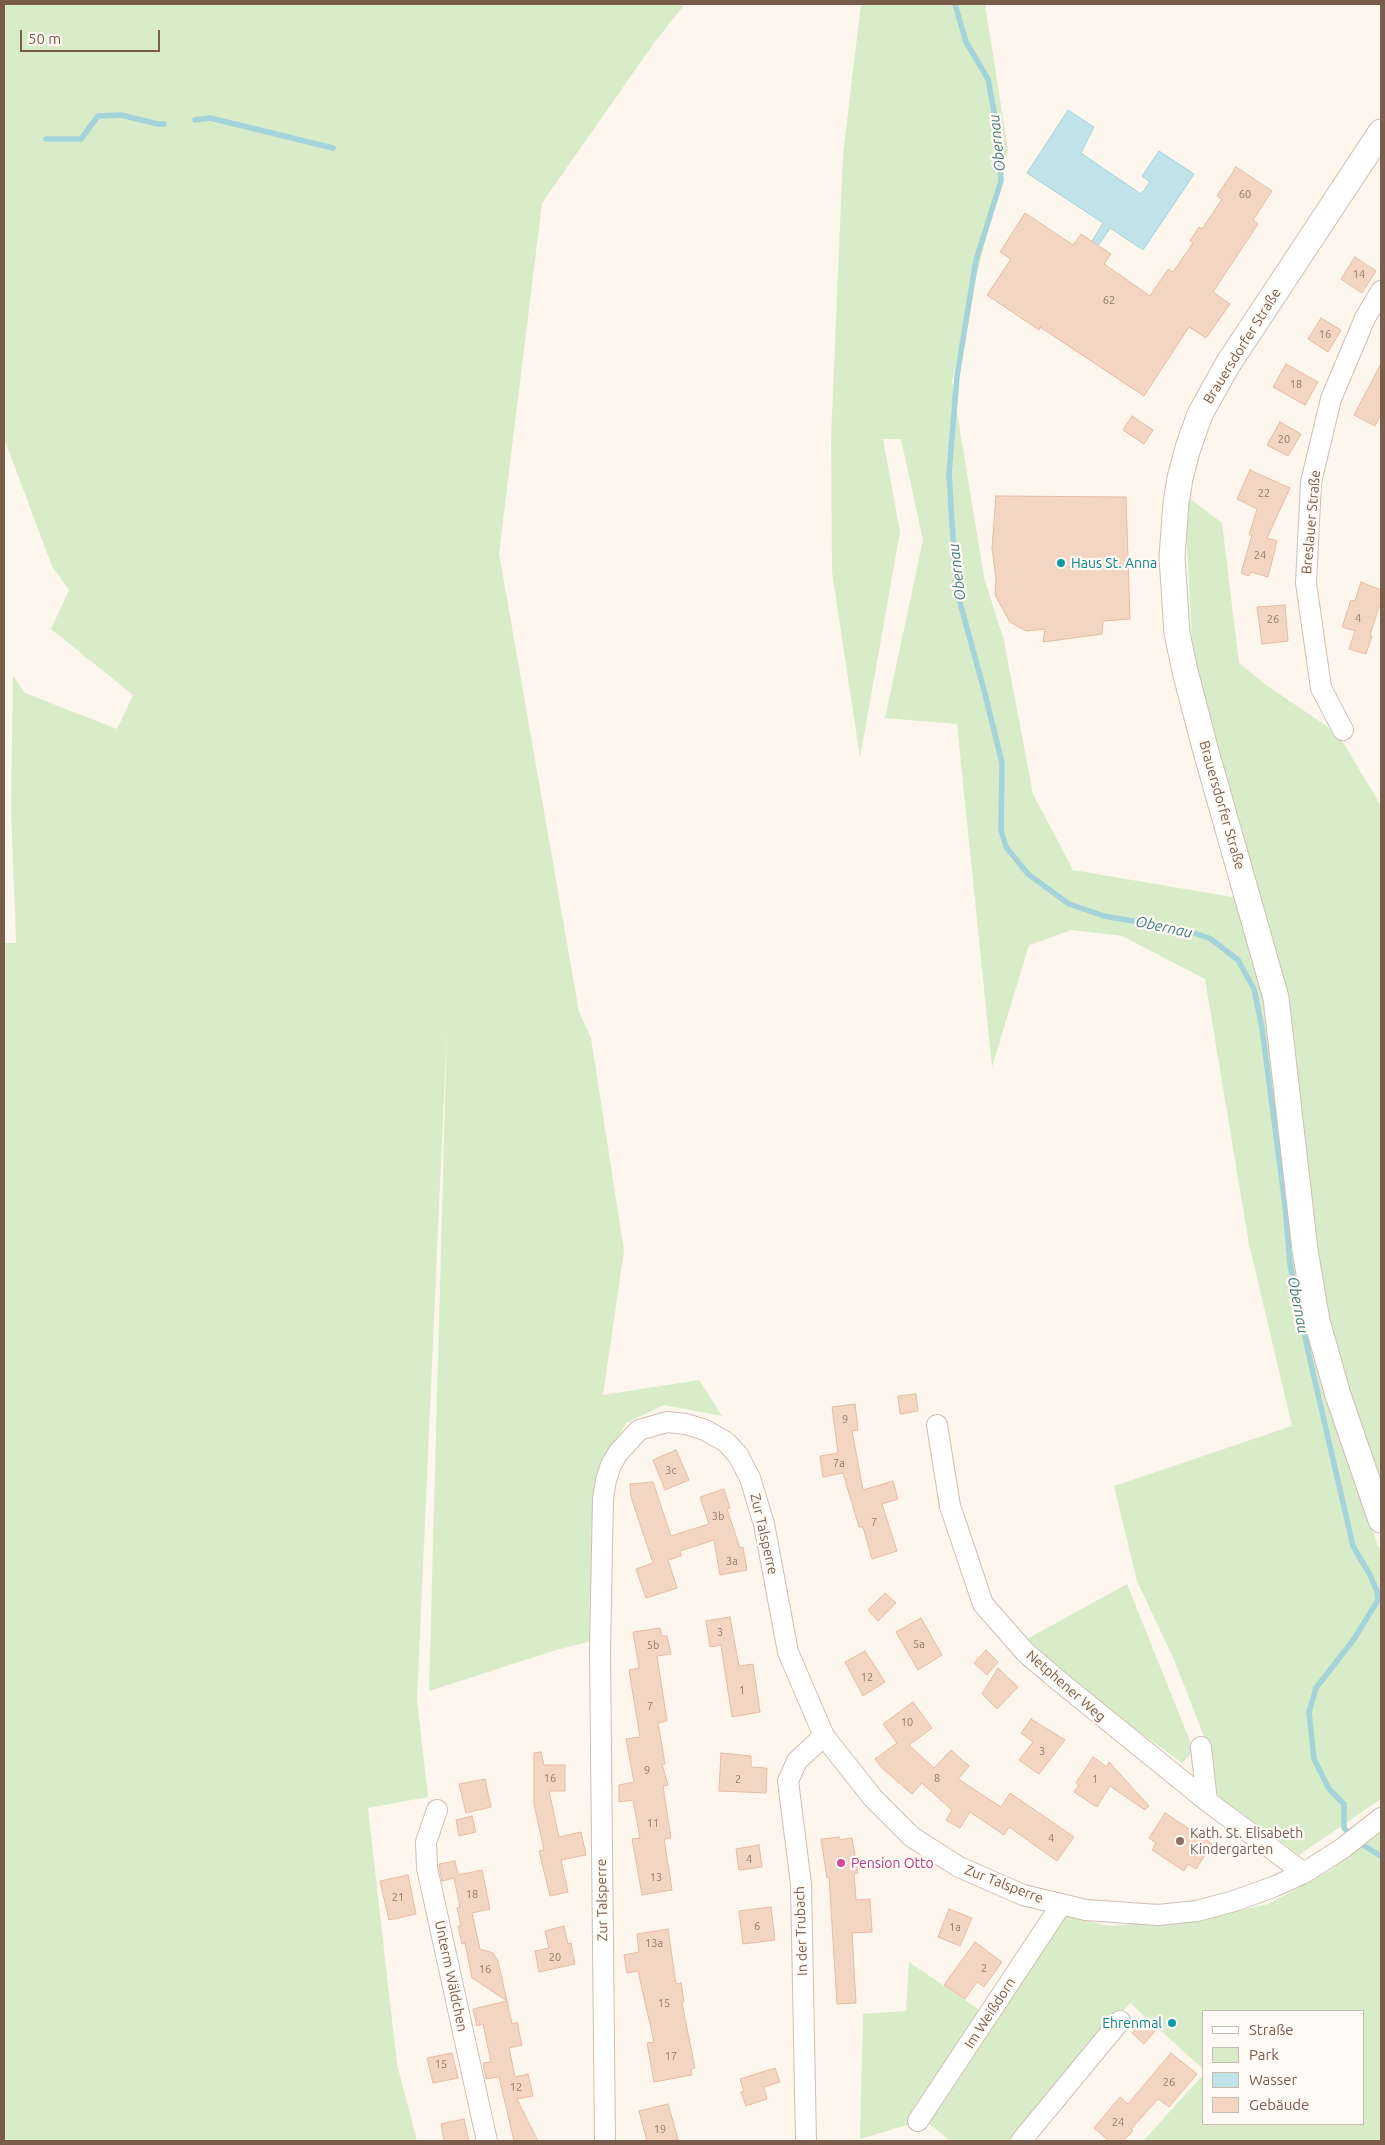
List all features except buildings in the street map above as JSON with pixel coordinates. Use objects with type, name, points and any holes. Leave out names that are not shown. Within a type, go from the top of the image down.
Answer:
[{"type":"street","name":"Brauersdorfer Straße","points":[[1381,132],[1228,364],[1200,414],[1180,478],[1172,557],[1178,633],[1185,671],[1276,998],[1305,1250],[1318,1321],[1338,1395],[1381,1520]]},
{"type":"street","name":"Breslauer Straße","points":[[1343,730],[1321,688],[1306,583],[1311,482],[1331,399],[1366,318],[1381,291]]},
{"type":"street","name":"Zur Talsperre","points":[[605,2141],[600,1660],[603,1499],[606,1480],[618,1453],[639,1430],[668,1422],[686,1424],[705,1430],[726,1442],[738,1455],[750,1478],[764,1524],[788,1652],[824,1736],[874,1798],[912,1837],[959,1867],[991,1883],[1024,1895],[1061,1905],[1110,1912],[1158,1915],[1197,1911],[1266,1890],[1304,1873],[1343,1848],[1374,1824]]},
{"type":"street","name":"Netphener Weg","points":[[937,1425],[950,1506],[983,1604],[1026,1653],[1039,1664],[1207,1801],[1304,1873]]},
{"type":"street","name":"In der Trubach","points":[[806,2141],[800,1884],[788,1781],[797,1761],[824,1736]]},
{"type":"street","points":[[1201,1747],[1207,1801]]},
{"type":"street","name":"Unterm Wäldchen","points":[[437,1810],[426,1842],[427,1868],[487,2141]]},
{"type":"street","name":"Im Weißdorn","points":[[918,2121],[1061,1905]]},
{"type":"street","points":[[1021,2141],[1120,2021]]},
{"type":"green space","points":[[4,4],[685,4],[654,43],[542,203],[499,553],[579,1012],[591,1038],[624,1251],[603,1395],[699,1380],[722,1416],[664,1405],[626,1423],[610,1452],[594,1493],[592,1641],[556,1650],[429,1691],[447,1028],[417,1700],[428,1797],[368,1808],[397,2064],[417,2141],[4,2141],[4,943],[16,943],[11,808],[13,676],[25,693],[117,729],[133,695],[51,629],[69,590],[52,566],[4,438]]},
{"type":"green space","points":[[861,4],[985,4],[1008,150],[952,381],[984,577],[1004,641],[1033,794],[1073,870],[1238,898],[1268,1005],[1305,1306],[1377,1544],[1381,1550],[1381,1799],[1299,1855],[1218,1796],[1208,1747],[1175,1662],[1137,1581],[1114,1486],[1292,1426],[1249,1244],[1205,979],[1122,936],[1072,930],[1029,945],[992,1067],[957,724],[885,718],[923,540],[901,439],[883,439],[900,532],[860,758],[832,572],[831,439],[843,154]]},
{"type":"green space","points":[[1184,494],[1222,523],[1239,663],[1262,682],[1338,734],[1381,806],[1381,1483],[1360,1428],[1325,1316],[1284,998],[1194,675]]},
{"type":"green space","points":[[1127,1584],[1194,1751],[1182,1763],[1093,1698],[1025,1640]]},
{"type":"green space","points":[[1381,1831],[1381,2141],[1143,2141],[1202,2076],[1202,2125],[1365,2125],[1365,2010],[1202,2010],[1202,2068],[1130,2003],[1015,2141],[950,2141],[927,2122],[1060,1914],[1109,1926],[1205,1918],[1268,1904],[1328,1872]]},
{"type":"green space","points":[[909,1962],[981,2011],[911,2124],[860,2139],[863,2014],[906,2011]]},
{"type":"water","points":[[1068,110],[1094,127],[1081,153],[1141,194],[1150,182],[1142,176],[1159,151],[1194,174],[1143,250],[1110,228],[1098,246],[1092,241],[1103,223],[1027,173]]},
{"type":"waterway","name":"Obernau","points":[[955,4],[966,42],[988,79],[999,139],[1001,181],[976,260],[957,376],[949,474],[956,588],[1002,763],[1001,830],[1006,847],[1028,874],[1069,904],[1104,916],[1186,930],[1211,939],[1238,960],[1254,989],[1262,1028],[1285,1205],[1290,1264],[1353,1546],[1377,1591],[1378,1600],[1354,1639],[1316,1688],[1309,1712],[1314,1759],[1329,1789],[1344,1804],[1344,1828],[1352,1836]]},
{"type":"waterway","points":[[46,139],[81,139],[98,116],[121,115],[164,124]]},
{"type":"waterway","points":[[195,120],[210,118],[333,148]]},
{"type":"waterway","name":"Obernau","points":[[1358,1842],[1381,1856]]},
{"type":"place","name":"Haus St. Anna","points":[[1061,563]]},
{"type":"place","name":"Kath. St. Elisabeth Kindergarten","points":[[1180,1841]]},
{"type":"place","name":"Pension Otto","points":[[841,1863]]},
{"type":"place","name":"Ehrenmal","points":[[1172,2023]]}]
